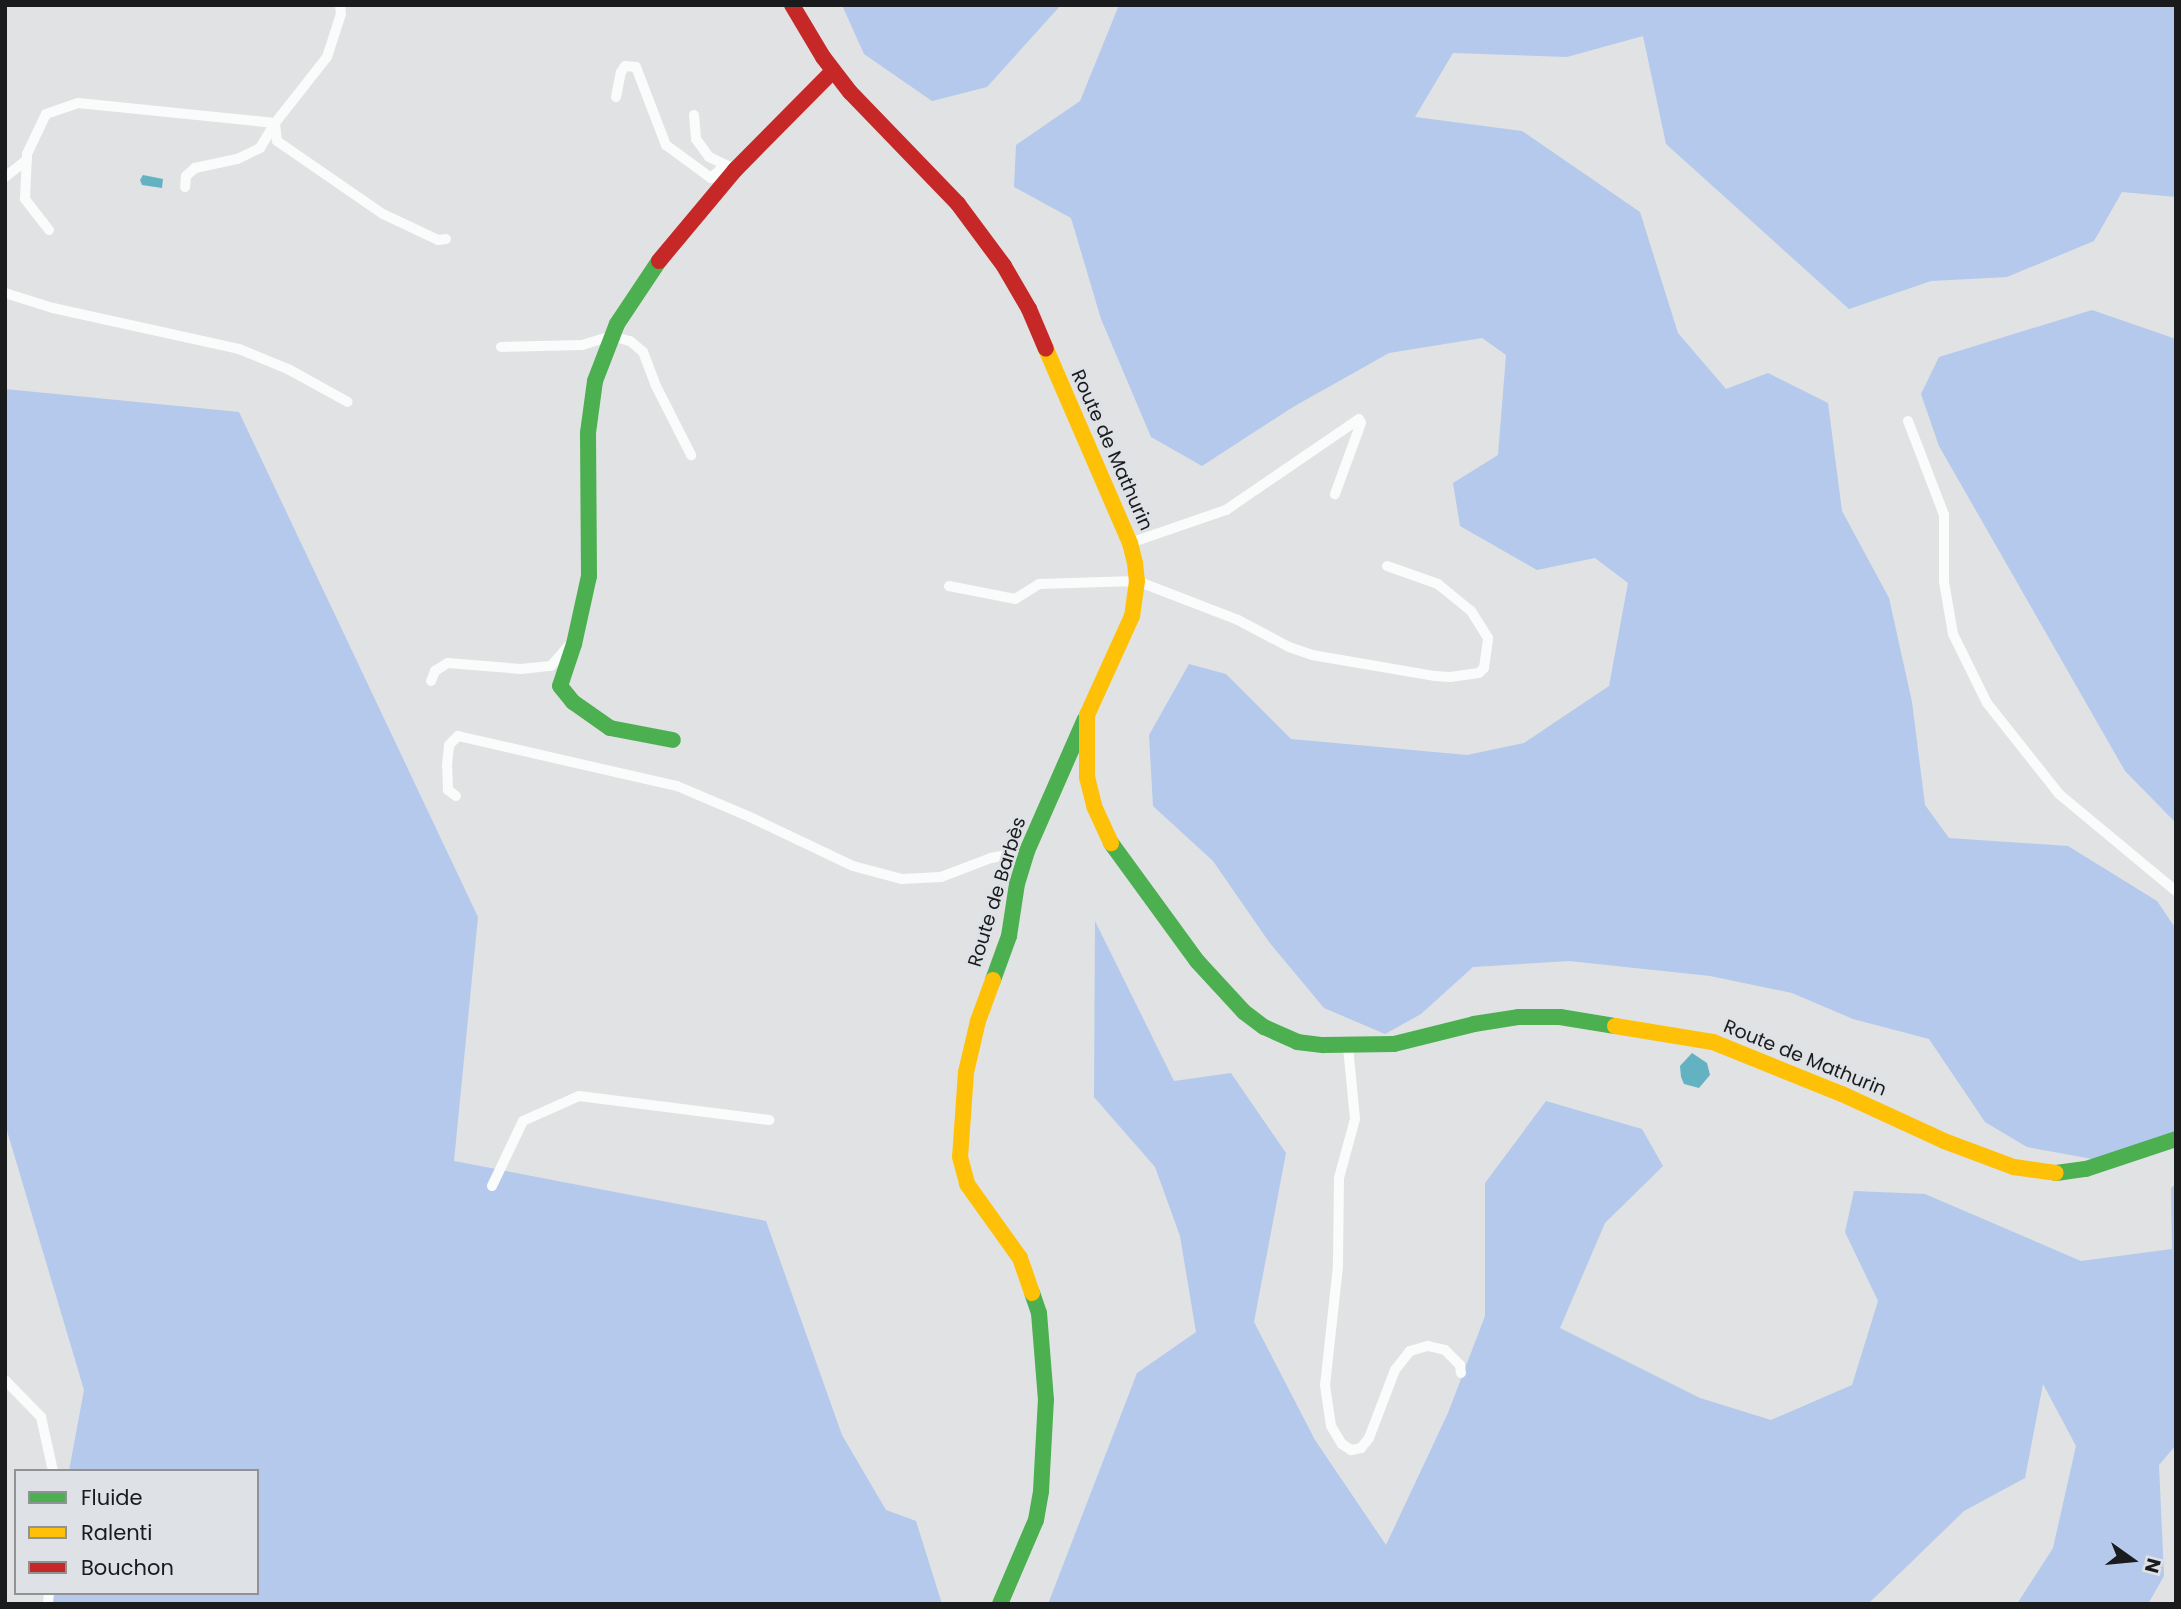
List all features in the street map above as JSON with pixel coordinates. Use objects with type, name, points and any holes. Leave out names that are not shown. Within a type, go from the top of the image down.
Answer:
[{"type":"street","points":[[185,187],[186,176],[195,168],[237,159],[260,148],[275,123],[327,57],[341,14],[340,5]]},
{"type":"street","name":"Route de Mathurin","points":[[792,5],[833,71],[958,204],[1004,266],[1028,309],[1130,542],[1137,581],[1132,616],[1087,715],[1087,777],[1094,806],[1110,842],[1174,932],[1244,1012],[1265,1027],[1297,1042],[1348,1047],[1394,1044],[1474,1024],[1519,1017],[1560,1017],[1713,1042],[1842,1094],[1944,1141],[2014,1167],[2063,1174],[2114,1163],[2176,1139]]},
{"type":"street","points":[[616,97],[625,66],[636,67],[666,145],[711,178],[730,167]]},
{"type":"street","points":[[673,740],[610,728],[573,702],[559,686],[576,636],[589,576],[591,536],[588,433],[595,381],[612,336],[648,276],[730,167],[833,71]]},
{"type":"street","points":[[48,230],[25,199],[27,160],[46,114],[78,103],[275,123]]},
{"type":"street","points":[[694,115],[695,139],[709,157],[730,167]]},
{"type":"street","points":[[275,123],[276,141],[383,214],[438,240],[446,239]]},
{"type":"street","points":[[5,177],[27,160]]},
{"type":"street","points":[[5,293],[53,308],[239,349],[288,369],[348,402]]},
{"type":"street","points":[[501,347],[582,345],[612,336],[630,341],[643,352],[655,384],[691,455]]},
{"type":"street","points":[[1130,542],[1226,510],[1359,419],[1361,423],[1335,494]]},
{"type":"street","points":[[1909,421],[1944,515],[1944,582],[1952,634],[1987,703],[2059,794],[2176,891]]},
{"type":"street","points":[[949,586],[1015,599],[1039,584],[1137,581],[1238,620],[1289,647],[1312,655],[1435,676],[1470,674],[1484,668],[1488,638],[1471,611],[1438,584],[1387,565]]},
{"type":"street","points":[[431,681],[435,671],[448,663],[521,669],[551,666],[576,636]]},
{"type":"street","name":"Route de Barbès","points":[[1000,1604],[1036,1520],[1041,1491],[1046,1411],[1044,1359],[1039,1312],[1020,1258],[967,1184],[960,1157],[966,1072],[978,1021],[1009,936],[1017,884],[1027,851],[1087,715]]},
{"type":"street","points":[[456,796],[448,790],[447,765],[449,746],[458,736],[665,782],[750,817],[853,866],[902,878],[942,877],[991,858],[1027,851]]},
{"type":"street","points":[[1348,1047],[1355,1119],[1339,1178],[1338,1266],[1325,1385],[1331,1426],[1342,1444],[1351,1450],[1361,1448],[1369,1438],[1395,1370],[1410,1351],[1428,1346],[1445,1350],[1460,1365],[1461,1373]]},
{"type":"street","points":[[492,1186],[523,1121],[579,1096],[769,1120]]},
{"type":"street","points":[[5,1380],[41,1418],[53,1469]]},
{"type":"shaded area","points":[[842,5],[1061,5],[987,87],[932,101],[864,54]]},
{"type":"shaded area","points":[[1119,5],[2176,5],[2176,197],[2122,192],[2094,241],[2007,277],[1931,281],[1849,309],[1666,144],[1643,36],[1567,57],[1453,53],[1415,117],[1522,131],[1640,212],[1678,333],[1726,389],[1768,373],[1828,403],[1842,511],[1889,598],[1912,702],[1925,805],[1949,838],[2068,846],[2157,901],[2176,929],[2176,1139],[2114,1163],[2027,1147],[1985,1122],[1929,1039],[1853,1019],[1792,993],[1710,976],[1569,961],[1473,967],[1421,1014],[1385,1034],[1324,1008],[1269,942],[1213,861],[1153,806],[1149,735],[1189,664],[1226,674],[1291,739],[1467,755],[1524,743],[1609,686],[1628,583],[1595,558],[1537,570],[1460,526],[1453,483],[1498,455],[1506,355],[1482,338],[1389,353],[1293,407],[1202,466],[1151,437],[1101,319],[1071,218],[1014,187],[1016,145],[1080,101]]},
{"type":"shaded area","points":[[143,175],[163,179],[162,188],[142,185],[140,180]]},
{"type":"shaded area","points":[[2092,310],[2176,339],[2176,823],[2125,771],[1939,446],[1921,394],[1939,357]]},
{"type":"shaded area","points":[[5,389],[239,412],[478,917],[454,1161],[766,1221],[842,1435],[886,1510],[916,1521],[942,1604],[45,1604],[47,1595],[259,1595],[259,1469],[69,1469],[84,1390],[5,1124]]},
{"type":"shaded area","points":[[1095,921],[1174,1081],[1231,1073],[1286,1153],[1254,1322],[1315,1440],[1386,1545],[1448,1413],[1485,1316],[1485,1183],[1546,1101],[1642,1129],[1663,1166],[1605,1223],[1560,1328],[1700,1398],[1771,1420],[1852,1385],[1878,1301],[1845,1232],[1854,1191],[1925,1194],[2081,1261],[2172,1249],[2171,1188],[2176,1184],[2176,1445],[2159,1465],[2164,1576],[2148,1604],[2017,1604],[2053,1548],[2076,1446],[2043,1384],[2025,1478],[1964,1511],[1868,1604],[1048,1604],[1137,1373],[1196,1332],[1180,1236],[1155,1167],[1094,1097]]},
{"type":"shaded area","points":[[1692,1053],[1707,1063],[1710,1075],[1699,1088],[1684,1084],[1681,1077],[1680,1066]]},
{"type":"traffic: fast","points":[[659,261],[617,324],[595,381],[588,433],[589,576],[574,644],[560,686],[573,702],[610,728],[673,740]]},
{"type":"traffic: fast","points":[[993,980],[1009,936],[1017,884],[1027,851],[1085,719]]},
{"type":"traffic: fast","points":[[1111,843],[1197,961],[1244,1012],[1264,1027],[1297,1042],[1323,1045],[1394,1044],[1474,1024],[1519,1017],[1560,1017],[1615,1026]]},
{"type":"traffic: fast","points":[[2056,1173],[2086,1169],[2176,1139]]},
{"type":"traffic: fast","points":[[1000,1604],[1036,1520],[1041,1491],[1046,1400],[1039,1313],[1032,1293]]},
{"type":"traffic: slow","points":[[1046,349],[1130,543],[1135,563],[1137,581],[1132,616],[1087,715],[1087,777],[1094,806],[1111,843]]},
{"type":"traffic: slow","points":[[993,980],[978,1021],[966,1072],[960,1157],[967,1184],[1020,1258],[1032,1293]]},
{"type":"traffic: slow","points":[[1615,1026],[1713,1042],[1842,1094],[1944,1141],[2014,1167],[2056,1173]]},
{"type":"traffic: jam","points":[[792,5],[823,57],[850,92],[958,204],[1004,266],[1029,309],[1046,349]]},
{"type":"traffic: jam","points":[[659,261],[735,170],[833,71]]}]
